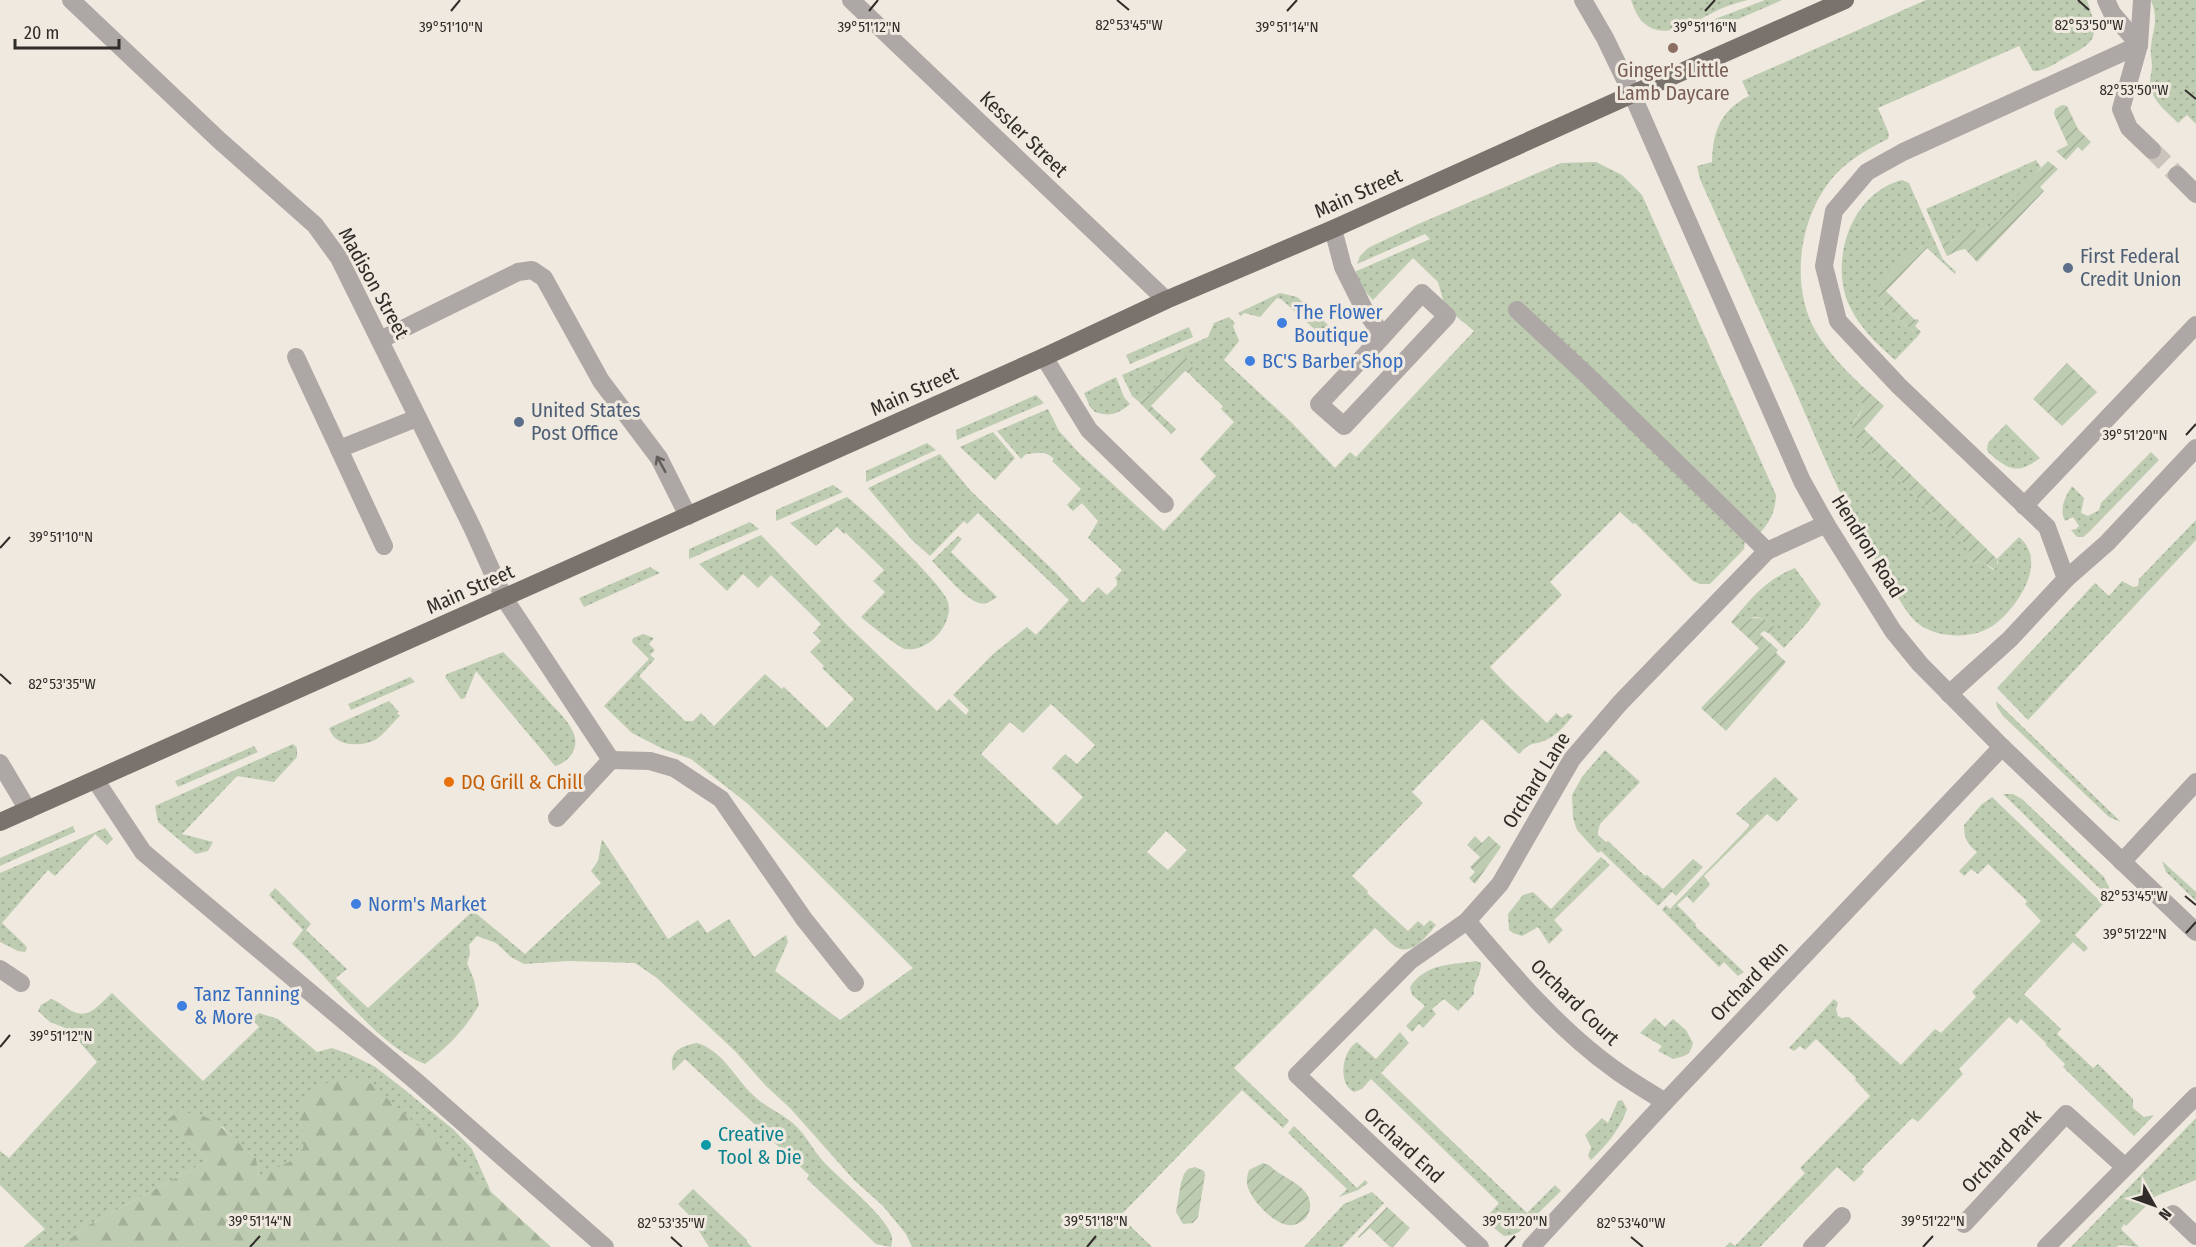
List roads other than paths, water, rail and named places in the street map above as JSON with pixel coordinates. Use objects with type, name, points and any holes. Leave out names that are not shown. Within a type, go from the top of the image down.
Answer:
[{"type":"main road","name":"Main Street","points":[[0,822],[1044,357],[1166,300],[1333,229],[1845,0]]},
{"type":"street","name":"Madison Street","points":[[71,0],[219,140],[315,225],[339,258],[504,598],[611,760]]},
{"type":"street","name":"Kessler Street","points":[[851,0],[1166,300]]},
{"type":"street","name":"Hendron Road","points":[[1583,0],[1605,38],[1632,94],[1798,471],[1826,524],[1893,630],[1949,694],[2002,747],[2196,932]]},
{"type":"street","points":[[2106,0],[2112,13],[2139,45]]},
{"type":"street","points":[[2142,0],[2139,45],[2121,109],[2129,128],[2152,150]]},
{"type":"street","points":[[2066,579],[2047,527],[1899,386],[1838,321],[1824,266],[1834,211],[1866,172],[1903,152],[2139,45]]},
{"type":"street","points":[[2177,175],[2196,194]]},
{"type":"street","points":[[1333,229],[1342,267],[1364,309],[1383,336]]},
{"type":"street","points":[[380,340],[518,272],[532,270],[544,279],[601,381],[659,458],[688,516]]},
{"type":"street","points":[[1422,294],[1447,316],[1344,426],[1320,404],[1383,336],[1422,294]]},
{"type":"street","points":[[1517,310],[1767,551]]},
{"type":"street","points":[[2024,506],[2196,325]]},
{"type":"street","points":[[296,357],[384,546]]},
{"type":"street","points":[[1044,357],[1089,430],[1165,504]]},
{"type":"street","points":[[339,449],[417,418]]},
{"type":"street","points":[[1949,694],[2010,639],[2066,579],[2107,543],[2196,448]]},
{"type":"street","name":"Orchard Lane","points":[[1297,1075],[1410,961],[1467,921],[1500,884],[1557,782],[1590,737],[1620,703],[1767,551],[1826,524]]},
{"type":"street","name":"Orchard Run","points":[[1531,1247],[1665,1102],[2002,747]]},
{"type":"street","points":[[557,818],[611,760],[650,761],[674,768],[721,798],[804,919],[855,983]]},
{"type":"street","points":[[0,763],[28,810]]},
{"type":"street","points":[[96,781],[143,852],[418,1083],[604,1247]]},
{"type":"street","points":[[2122,862],[2196,782]]},
{"type":"street","name":"Orchard Court","points":[[1467,921],[1522,986],[1566,1028],[1613,1069],[1665,1102]]},
{"type":"street","points":[[0,969],[21,983]]},
{"type":"street","name":"Orchard End","points":[[1297,1075],[1480,1247]]},
{"type":"street","points":[[2046,1247],[2196,1096]]},
{"type":"street","name":"Orchard Park","points":[[1964,1224],[2066,1114],[2125,1167]]},
{"type":"street","points":[[2173,1214],[2196,1236]]},
{"type":"street","points":[[1812,1247],[1842,1216]]},
{"type":"tunnel","points":[[2152,150],[2177,175]]},
{"type":"place","name":"Ginger's Little Lamb Daycare","points":[[1673,48]]},
{"type":"place","name":"First Federal Credit Union","points":[[2068,268]]},
{"type":"place","name":"The Flower Boutique","points":[[1282,323]]},
{"type":"place","name":"BC'S Barber Shop","points":[[1250,361]]},
{"type":"place","name":"United States Post Office","points":[[519,422]]},
{"type":"place","name":"DQ Grill & Chill","points":[[449,782]]},
{"type":"place","name":"Norm's Market","points":[[356,904]]},
{"type":"place","name":"Tanz Tanning & More","points":[[182,1006]]},
{"type":"place","name":"Creative Tool & Die","points":[[706,1145]]}]
